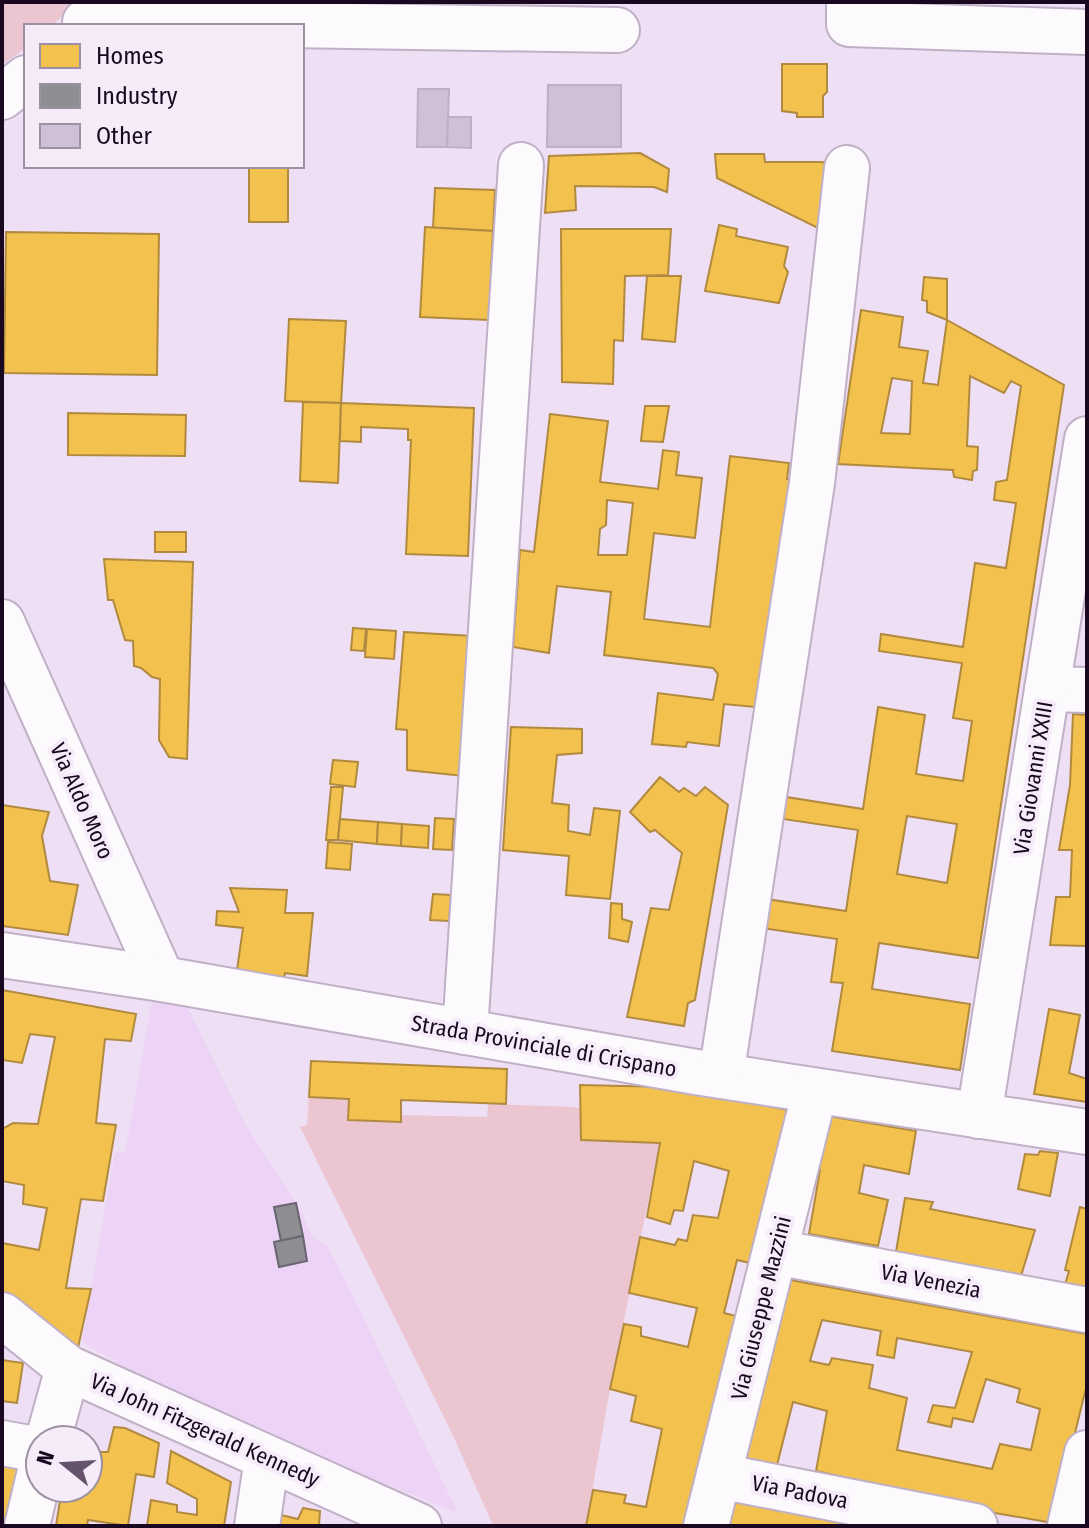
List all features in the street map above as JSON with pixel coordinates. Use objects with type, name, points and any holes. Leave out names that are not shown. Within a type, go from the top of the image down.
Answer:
[{"type":"street","points":[[849,2],[849,24],[1087,32]]},
{"type":"street","points":[[90,17],[617,30]]},
{"type":"street","points":[[2,97],[24,80]]},
{"type":"street","points":[[465,1032],[521,165]]},
{"type":"street","points":[[721,1076],[812,483],[847,168]]},
{"type":"street","name":"Via Giovanni XXIII","points":[[979,1116],[1067,689],[1087,439]]},
{"type":"street","name":"Via Aldo Moro","points":[[2,622],[162,979]]},
{"type":"street","name":"Strada Provinciale di Crispano","points":[[2,955],[162,979],[721,1076],[1087,1132]]},
{"type":"street","name":"Via Giuseppe Mazzini","points":[[706,1526],[815,1091]]},
{"type":"street","name":"Via Venezia","points":[[775,1252],[1087,1310]]},
{"type":"street","name":"Via John Fitzgerald Kennedy","points":[[2,1315],[68,1368],[419,1526]]},
{"type":"street","points":[[52,1424],[68,1368]]},
{"type":"street","points":[[2,1443],[24,1447]]},
{"type":"street","points":[[1070,1526],[1087,1453]]},
{"type":"street","points":[[257,1526],[267,1458]]},
{"type":"street","name":"Via Padova","points":[[719,1476],[975,1526]]},
{"type":"street","points":[[27,1526],[32,1504]]},
{"type":"shaded area","points":[[2,2],[78,2],[53,24],[24,24],[24,49],[2,65]]},
{"type":"shaded area","points":[[152,1001],[187,1006],[246,1125],[301,1211],[312,1236],[327,1246],[458,1513],[281,1448],[202,1412],[82,1342],[115,1151],[125,1153]]},
{"type":"shaded area","points":[[309,1097],[349,1099],[349,1120],[400,1122],[401,1115],[487,1117],[488,1104],[575,1107],[581,1109],[582,1140],[660,1143],[610,1389],[586,1526],[495,1526],[492,1523],[450,1429],[300,1127],[307,1125]]},
{"type":"building: Homes","points":[[782,64],[827,64],[823,117],[797,117],[797,113],[782,111]]},
{"type":"building: Homes","points":[[640,153],[669,169],[667,192],[654,187],[575,186],[576,210],[545,213],[549,156]]},
{"type":"building: Homes","points":[[715,154],[764,154],[765,162],[823,162],[827,167],[822,230],[717,178]]},
{"type":"building: Homes","points":[[249,168],[288,168],[288,222],[249,222]]},
{"type":"building: Homes","points":[[435,188],[495,190],[493,231],[433,228]]},
{"type":"building: Homes","points":[[719,225],[737,229],[736,236],[788,247],[784,266],[788,272],[779,303],[705,291]]},
{"type":"building: Homes","points":[[425,227],[493,231],[489,320],[420,317]]},
{"type":"building: Homes","points":[[561,229],[671,229],[668,275],[625,276],[623,341],[614,340],[613,384],[562,382]]},
{"type":"building: Homes","points":[[6,232],[159,234],[157,375],[4,373]]},
{"type":"building: Homes","points":[[647,276],[681,276],[675,342],[642,339]]},
{"type":"building: Homes","points":[[924,277],[947,279],[947,320],[927,312],[927,301],[922,300]]},
{"type":"building: Homes","points":[[861,310],[903,317],[899,347],[928,351],[923,383],[938,385],[947,320],[1064,385],[978,958],[879,943],[872,989],[970,1004],[960,1070],[832,1051],[843,983],[831,982],[837,939],[762,928],[766,899],[846,911],[858,830],[783,819],[786,797],[863,809],[878,707],[925,715],[916,774],[963,781],[972,721],[953,718],[962,663],[879,651],[881,634],[963,647],[975,563],[1006,568],[1016,503],[994,500],[996,482],[1007,480],[1021,386],[1011,381],[1004,393],[970,376],[967,446],[978,447],[977,470],[973,471],[972,480],[954,477],[953,470],[838,464]],"holes":[[[892,378],[912,381],[910,434],[881,433]],[[907,816],[957,824],[947,883],[897,874]]]},
{"type":"building: Homes","points":[[289,319],[346,321],[341,403],[285,401]]},
{"type":"building: Homes","points":[[303,402],[341,403],[338,483],[300,481]]},
{"type":"building: Homes","points":[[341,403],[474,408],[468,556],[406,554],[411,440],[408,440],[408,429],[361,427],[361,442],[340,441]]},
{"type":"building: Homes","points":[[645,406],[669,406],[663,442],[641,441]]},
{"type":"building: Homes","points":[[68,413],[186,415],[185,456],[68,455]]},
{"type":"building: Homes","points":[[550,414],[608,421],[600,482],[658,489],[663,450],[679,452],[676,475],[702,478],[695,538],[654,533],[644,619],[710,627],[730,456],[789,463],[787,479],[794,479],[755,707],[724,704],[719,746],[687,742],[686,747],[652,744],[658,693],[713,700],[718,674],[713,668],[604,655],[611,592],[557,586],[549,653],[513,647],[520,550],[534,552]],"holes":[[[607,500],[633,503],[627,555],[598,555],[600,529],[606,525]]]},
{"type":"building: Homes","points":[[155,532],[186,532],[186,552],[155,552]]},
{"type":"building: Homes","points":[[104,559],[193,562],[187,759],[169,757],[159,740],[160,679],[134,666],[133,641],[125,640],[113,600],[108,600]]},
{"type":"building: Homes","points":[[353,628],[366,629],[364,651],[351,650]]},
{"type":"building: Homes","points":[[367,629],[396,631],[394,659],[365,657]]},
{"type":"building: Homes","points":[[404,632],[473,636],[463,776],[407,770],[407,730],[396,729]]},
{"type":"building: Homes","points":[[1073,714],[1087,715],[1087,946],[1050,945],[1056,897],[1070,897],[1072,850],[1059,850],[1070,785]]},
{"type":"building: Homes","points":[[511,727],[582,729],[582,753],[557,755],[552,803],[569,805],[568,831],[590,835],[594,808],[620,811],[610,899],[566,895],[569,856],[503,850]]},
{"type":"building: Homes","points":[[333,760],[358,762],[355,787],[330,784]]},
{"type":"building: Homes","points":[[660,777],[679,792],[684,788],[696,796],[705,787],[728,805],[695,1000],[688,1003],[684,1026],[627,1017],[651,908],[669,910],[682,853],[655,830],[650,832],[630,812]]},
{"type":"building: Homes","points":[[331,787],[343,787],[338,840],[326,840]]},
{"type":"building: Homes","points":[[2,805],[49,812],[42,836],[50,881],[78,885],[68,935],[2,926]]},
{"type":"building: Homes","points":[[435,818],[454,819],[452,850],[433,849]]},
{"type":"building: Homes","points":[[340,819],[378,822],[377,844],[338,840]]},
{"type":"building: Homes","points":[[378,822],[402,824],[401,846],[377,844]]},
{"type":"building: Homes","points":[[402,824],[429,826],[428,848],[401,846]]},
{"type":"building: Homes","points":[[328,842],[352,844],[350,870],[326,868]]},
{"type":"building: Homes","points":[[230,888],[287,890],[285,913],[313,913],[307,976],[285,973],[284,978],[237,970],[243,928],[216,925],[217,911],[239,912]]},
{"type":"building: Homes","points":[[433,894],[451,895],[449,921],[430,920]]},
{"type":"building: Homes","points":[[611,903],[622,904],[622,919],[632,922],[628,942],[609,938]]},
{"type":"building: Homes","points":[[2,990],[136,1014],[131,1041],[105,1039],[96,1123],[116,1125],[103,1201],[81,1199],[66,1288],[91,1289],[77,1352],[2,1295],[2,1243],[39,1250],[47,1208],[23,1204],[24,1185],[2,1181],[2,1129],[13,1123],[38,1124],[55,1037],[30,1034],[22,1063],[2,1060]]},
{"type":"building: Homes","points":[[1049,1009],[1080,1015],[1069,1073],[1087,1079],[1087,1102],[1034,1094]]},
{"type":"building: Homes","points":[[311,1061],[507,1069],[506,1104],[401,1100],[401,1122],[348,1120],[349,1099],[309,1097]]},
{"type":"building: Homes","points":[[580,1085],[667,1087],[788,1110],[750,1263],[737,1260],[724,1313],[736,1316],[688,1526],[586,1526],[593,1490],[626,1495],[624,1503],[646,1507],[662,1429],[631,1421],[636,1396],[610,1389],[624,1324],[641,1327],[641,1336],[688,1347],[697,1308],[629,1293],[640,1237],[675,1245],[678,1239],[687,1241],[693,1215],[718,1218],[729,1171],[694,1161],[683,1211],[674,1210],[670,1224],[647,1217],[660,1143],[581,1140]]},
{"type":"building: Homes","points":[[822,1115],[916,1131],[909,1174],[864,1165],[859,1193],[888,1200],[878,1246],[809,1234],[820,1170],[809,1168]]},
{"type":"building: Homes","points":[[1040,1151],[1058,1153],[1050,1196],[1018,1189],[1025,1154],[1038,1155]]},
{"type":"building: Homes","points":[[905,1198],[933,1202],[930,1209],[1035,1230],[1021,1276],[896,1252]]},
{"type":"building: Homes","points":[[1080,1207],[1087,1209],[1087,1295],[1064,1288],[1069,1271],[1065,1270]]},
{"type":"building: Homes","points":[[790,1280],[1087,1334],[1087,1384],[1053,1523],[862,1490],[865,1482],[816,1471],[827,1411],[793,1402],[776,1469],[742,1460]],"holes":[[[822,1320],[881,1331],[877,1355],[894,1358],[897,1338],[972,1352],[955,1408],[933,1405],[928,1422],[951,1427],[953,1418],[973,1422],[986,1379],[1020,1389],[1017,1402],[1040,1409],[1031,1450],[1000,1444],[992,1469],[897,1450],[907,1398],[869,1388],[873,1365],[832,1358],[829,1365],[810,1361]]]},
{"type":"building: Homes","points":[[2,1360],[23,1363],[17,1403],[2,1401]]},
{"type":"building: Homes","points":[[114,1427],[125,1428],[159,1443],[154,1477],[136,1474],[128,1526],[88,1520],[87,1526],[56,1526],[59,1504],[104,1504],[104,1452],[108,1452]]},
{"type":"building: Homes","points":[[171,1451],[231,1482],[224,1526],[147,1526],[151,1500],[177,1505],[177,1512],[197,1515],[197,1499],[167,1483]]},
{"type":"building: Homes","points":[[2,1456],[21,1459],[15,1526],[2,1526]]},
{"type":"building: Homes","points":[[735,1502],[870,1526],[729,1526]]},
{"type":"building: Homes","points":[[303,1508],[320,1511],[319,1526],[276,1526],[277,1514],[298,1519]]},
{"type":"building: Industry","points":[[296,1203],[303,1236],[281,1241],[274,1207]]},
{"type":"building: Industry","points":[[303,1236],[307,1261],[279,1267],[274,1242]]},
{"type":"building: Other","points":[[548,85],[621,85],[621,147],[547,147]]},
{"type":"building: Other","points":[[418,89],[449,89],[447,147],[417,147]]},
{"type":"building: Other","points":[[448,117],[471,117],[471,148],[447,147]]}]
